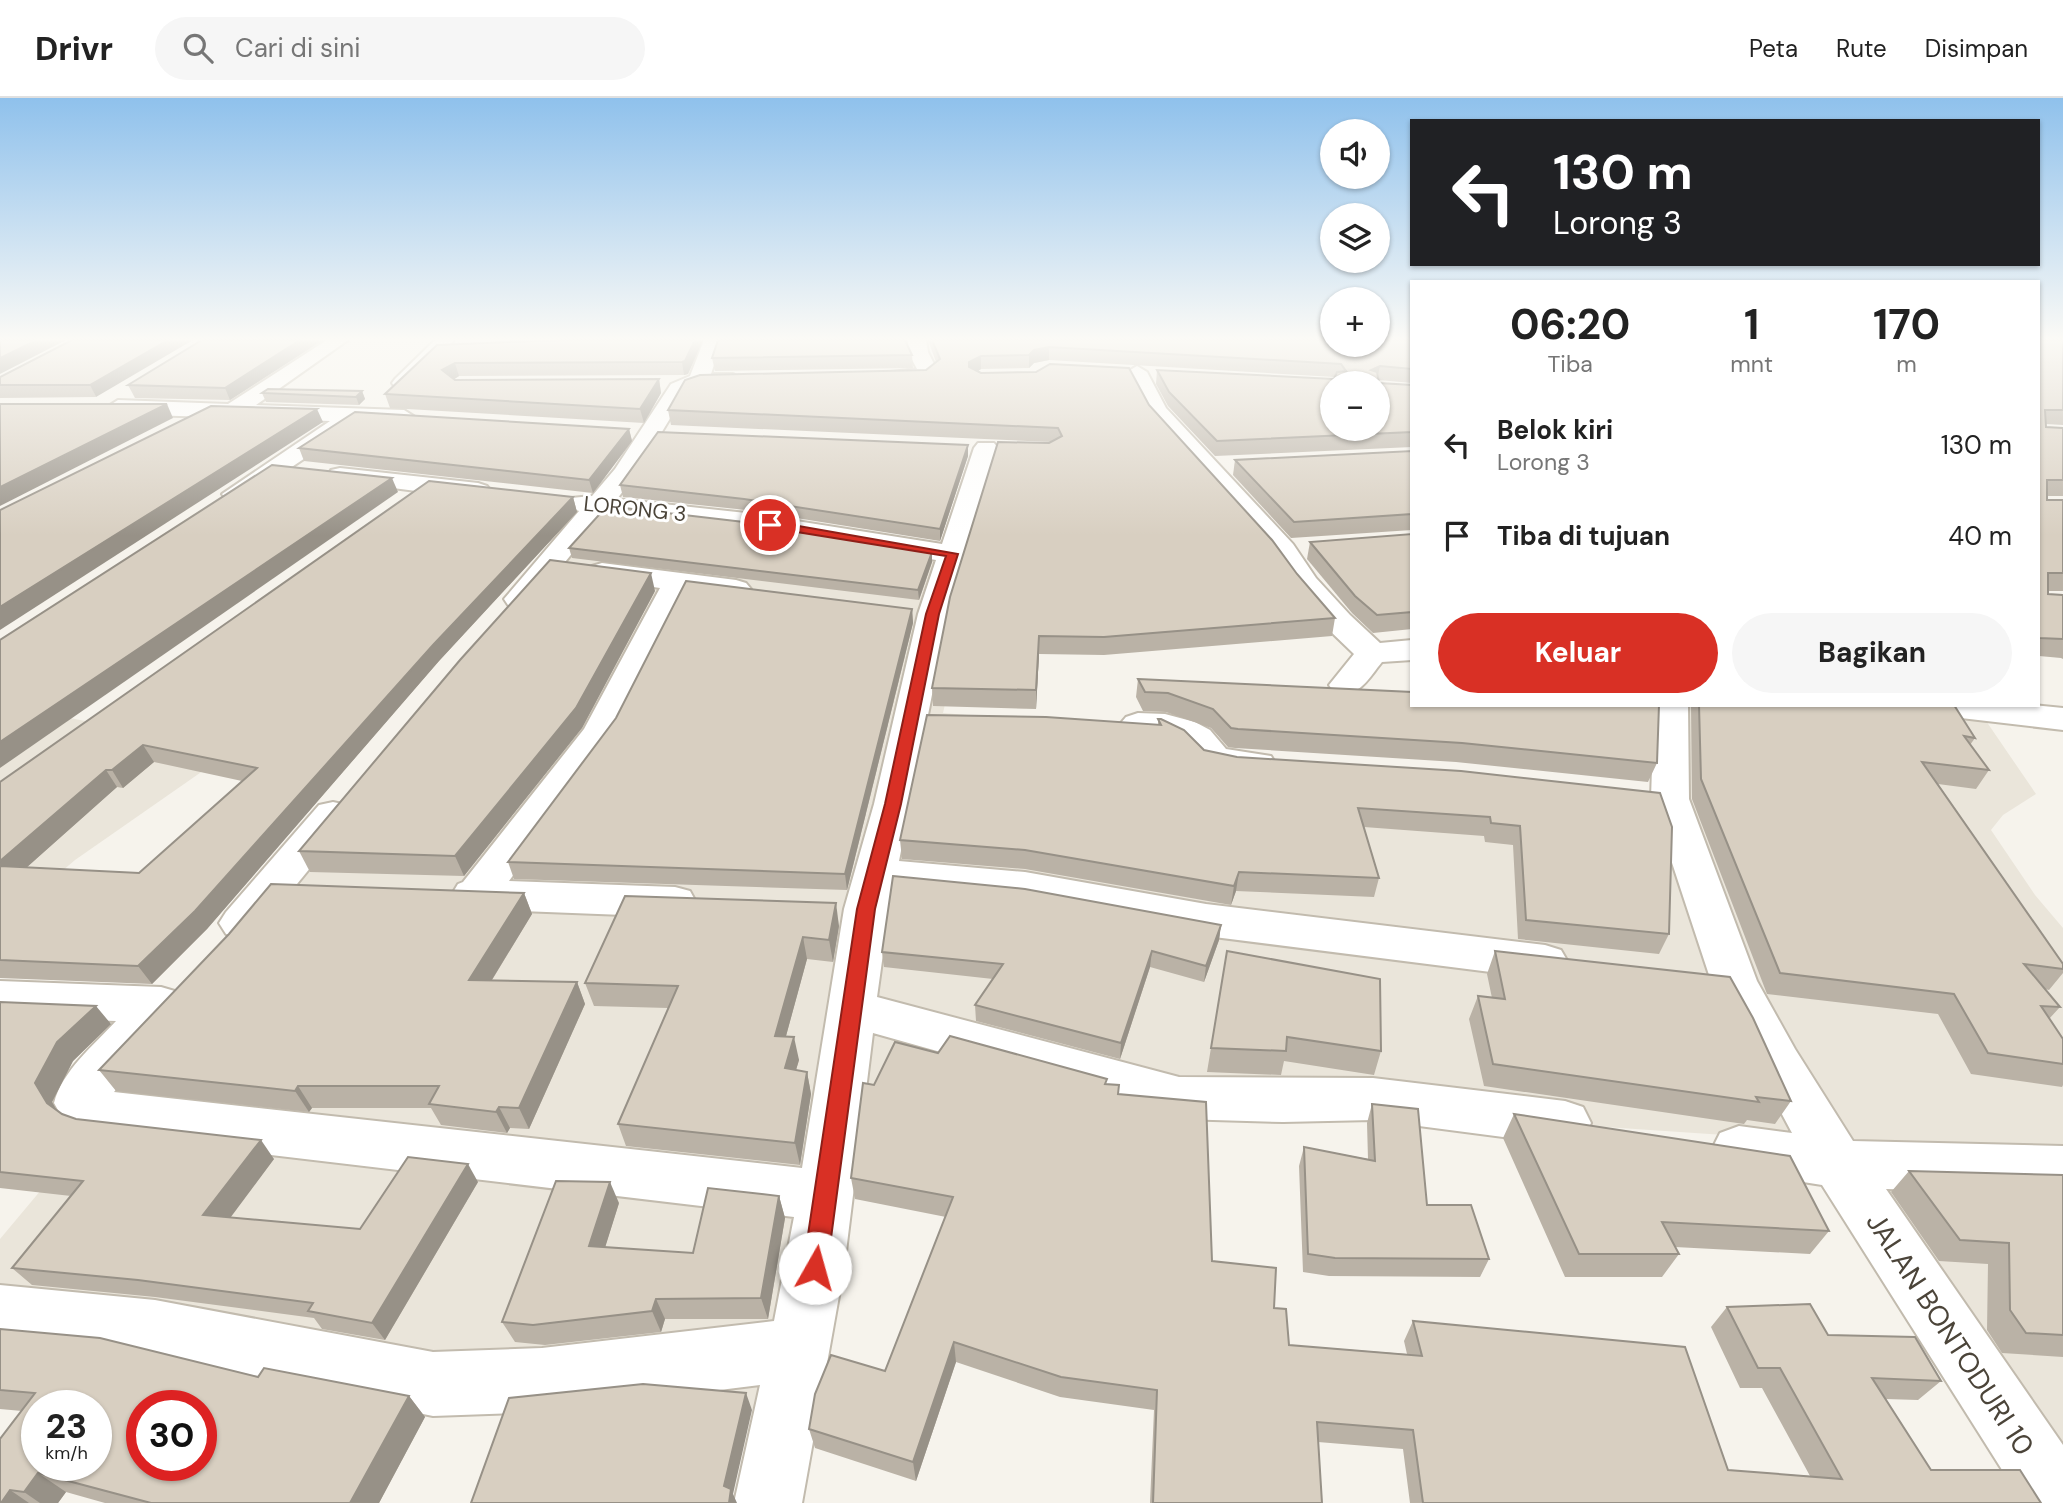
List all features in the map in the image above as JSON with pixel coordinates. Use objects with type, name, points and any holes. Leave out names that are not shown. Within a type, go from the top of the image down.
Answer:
[{"type":"street","points":[[103,406],[420,418]]},
{"type":"street","points":[[236,409],[241,406]]},
{"type":"street","points":[[217,505],[371,406]]},
{"type":"street","points":[[496,623],[664,433],[679,406]]},
{"type":"street","points":[[1152,406],[1206,467],[1296,549],[1306,584],[1372,653]]},
{"type":"street","points":[[162,435],[210,410]]},
{"type":"street","points":[[627,431],[664,433]]},
{"type":"street","points":[[768,1503],[815,1268],[850,1007],[855,897],[893,804],[908,719],[919,612],[953,554],[988,448]]},
{"type":"street","points":[[1206,467],[1233,466]]},
{"type":"street","points":[[275,468],[509,494]]},
{"type":"street","points":[[397,508],[430,484]]},
{"type":"street","name":"LORONG 3","points":[[561,501],[746,521],[953,554]]},
{"type":"street","points":[[548,566],[768,593]]},
{"type":"street","points":[[677,583],[600,732],[456,894],[713,903]]},
{"type":"street","points":[[1346,685],[1372,653],[1410,650]]},
{"type":"street","name":"JALAN BONTODURI 10","points":[[1671,707],[1650,797],[1714,979],[1777,1063],[1838,1164],[2051,1470]]},
{"type":"street","points":[[1953,707],[2063,719]]},
{"type":"street","points":[[908,719],[949,720]]},
{"type":"street","points":[[1111,723],[1164,725],[1197,738],[1215,758],[1290,766]]},
{"type":"street","points":[[216,951],[358,783]]},
{"type":"street","points":[[272,887],[327,889]]},
{"type":"street","points":[[855,897],[1025,887],[1206,920],[1377,943],[1585,966]]},
{"type":"street","points":[[0,999],[175,992],[93,1078],[79,1103],[85,1111],[460,1156],[824,1195]]},
{"type":"street","points":[[850,1007],[1179,1098],[1283,1101],[1373,1099],[1478,1110],[1603,1128]]},
{"type":"street","points":[[1700,1143],[1838,1164],[2063,1170]]},
{"type":"street","points":[[0,1315],[155,1330],[433,1384],[542,1380],[798,1349]]},
{"type":"shaded area","points":[[602,516],[924,550],[975,571],[943,713],[1113,727],[1222,741],[1285,773],[1701,831],[1661,755],[1675,707],[2008,707],[1982,715],[2036,794],[2003,815],[1991,830],[2035,895],[2063,928],[2063,1503],[1827,1142],[1457,1117],[904,1051],[772,1411],[575,1387],[0,1296],[0,1239],[108,1110],[285,876]]},
{"type":"shaded area","points":[[0,704],[230,752],[75,860],[0,924]]},
{"type":"building","points":[[0,406],[164,406],[0,487]]},
{"type":"building","points":[[211,406],[317,409],[0,607],[0,510]]},
{"type":"building","points":[[582,406],[642,406],[640,409]]},
{"type":"building","points":[[671,406],[1150,406],[1272,540],[1335,618],[1104,637],[1039,636],[1036,690],[932,688],[950,597],[998,442],[1049,443],[1062,436],[1058,428],[668,410]]},
{"type":"building","points":[[1182,406],[1320,406],[1320,436],[1217,441]]},
{"type":"building","points":[[1390,406],[1410,406],[1410,432],[1390,433]]},
{"type":"building","points":[[2040,406],[2063,406],[2063,410],[2045,410],[2046,427],[2063,428],[2063,480],[2047,480],[2047,500],[2063,500],[2063,573],[2048,573],[2048,594],[2063,595],[2063,639],[2040,638]]},
{"type":"building","points":[[355,412],[629,429],[589,480],[299,448]]},
{"type":"building","points":[[658,432],[968,445],[940,529],[744,499],[620,485]]},
{"type":"building","points":[[1410,451],[1410,514],[1294,522],[1235,460]]},
{"type":"building","points":[[272,465],[392,478],[0,742],[0,640]]},
{"type":"building","points":[[429,481],[573,497],[433,645],[195,911],[138,966],[0,960],[0,866],[139,873],[257,768],[143,745],[112,770],[106,770],[0,861],[0,782]]},
{"type":"building","points":[[607,506],[744,522],[932,552],[918,590],[569,548]]},
{"type":"building","points":[[1410,534],[1410,612],[1377,615],[1355,596],[1310,542]]},
{"type":"building","points":[[550,560],[651,573],[576,708],[455,856],[299,851],[460,660]]},
{"type":"building","points":[[686,581],[912,609],[845,874],[508,862],[616,718]]},
{"type":"building","points":[[1138,679],[1410,692],[1410,707],[1659,707],[1657,763],[1462,743],[1238,729],[1231,728],[1213,709],[1168,693],[1145,692]]},
{"type":"building","points":[[1699,707],[1955,707],[1975,738],[1964,736],[1989,770],[1922,762],[2063,964],[2063,969],[2024,964],[2060,1007],[2041,1006],[2063,1039],[2063,1064],[1988,1053],[1954,994],[1780,973],[1701,779]]},
{"type":"building","points":[[927,715],[1046,717],[1161,725],[1158,719],[1161,719],[1184,730],[1204,750],[1237,757],[1461,771],[1660,793],[1672,827],[1669,934],[1526,920],[1520,826],[1491,823],[1490,817],[1358,808],[1379,878],[1239,872],[1234,886],[1025,850],[900,840]]},
{"type":"building","points":[[893,876],[1025,889],[1221,925],[1206,966],[1152,951],[1121,1043],[975,1005],[1003,964],[882,952]]},
{"type":"building","points":[[271,884],[524,893],[469,980],[577,982],[519,1108],[499,1107],[496,1112],[429,1104],[439,1086],[298,1086],[295,1091],[99,1070],[229,934]]},
{"type":"building","points":[[625,896],[836,903],[829,940],[803,937],[775,1036],[794,1037],[785,1068],[807,1072],[795,1143],[618,1124],[678,986],[585,983]]},
{"type":"building","points":[[1227,951],[1380,979],[1381,1051],[1287,1037],[1286,1051],[1211,1048]]},
{"type":"building","points":[[1495,951],[1730,977],[1753,1018],[1791,1101],[1756,1097],[1759,1102],[1493,1064],[1478,996],[1505,999]]},
{"type":"building","points":[[0,1002],[96,1006],[57,1042],[35,1083],[47,1103],[62,1114],[76,1119],[261,1140],[203,1215],[360,1229],[408,1157],[468,1164],[372,1323],[308,1311],[313,1303],[138,1280],[12,1268],[83,1181],[0,1172]]},
{"type":"building","points":[[950,1036],[1107,1079],[1105,1084],[1119,1085],[1118,1094],[1206,1102],[1212,1261],[1276,1268],[1274,1308],[1286,1309],[1289,1345],[1422,1356],[1413,1321],[1685,1347],[1728,1470],[1842,1479],[1780,1368],[1758,1368],[1727,1307],[1810,1304],[1828,1335],[1915,1337],[1941,1381],[1872,1378],[1931,1470],[2020,1470],[2041,1503],[1423,1503],[1413,1430],[1317,1422],[1322,1503],[1153,1503],[1157,1390],[1061,1377],[954,1342],[913,1462],[809,1429],[815,1394],[831,1355],[885,1371],[953,1197],[851,1178],[863,1083],[874,1085],[895,1042],[938,1053]]},
{"type":"building","points":[[1372,1104],[1418,1109],[1427,1205],[1471,1205],[1489,1259],[1335,1258],[1308,1254],[1304,1147],[1375,1161]]},
{"type":"building","points":[[1514,1114],[1790,1156],[1829,1231],[1662,1222],[1679,1254],[1579,1254]]},
{"type":"building","points":[[1909,1171],[2063,1175],[2063,1335],[2026,1333],[2010,1310],[2009,1243],[1960,1240]]},
{"type":"building","points":[[556,1181],[610,1182],[589,1246],[693,1253],[708,1188],[779,1196],[761,1298],[656,1299],[652,1311],[533,1325],[502,1322]]},
{"type":"building","points":[[0,1329],[100,1338],[258,1377],[264,1368],[409,1396],[350,1503],[151,1503],[68,1481],[112,1481],[112,1390],[0,1390]]},
{"type":"building","points":[[643,1384],[746,1393],[724,1486],[731,1489],[729,1503],[471,1503],[509,1398]]},
{"type":"building","points":[[21,1411],[21,1481],[32,1481],[24,1492],[10,1490],[1,1503],[0,1503],[0,1439]]},
{"type":"route","points":[[770,525],[953,554],[933,614],[908,719],[893,804],[866,909],[846,1034],[815,1268]]}]
